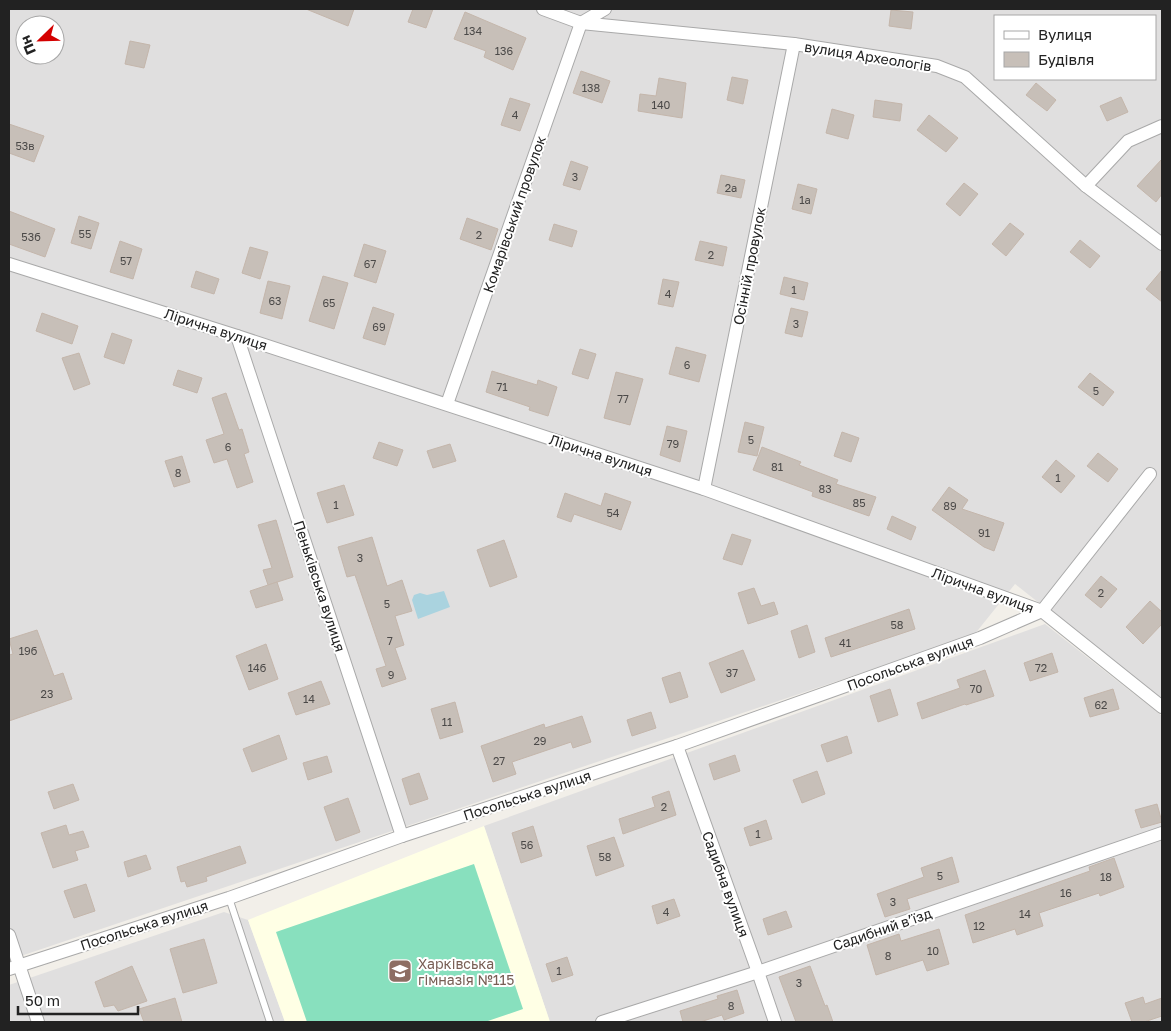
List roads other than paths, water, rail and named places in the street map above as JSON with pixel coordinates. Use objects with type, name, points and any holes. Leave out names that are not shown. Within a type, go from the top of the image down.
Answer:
[{"type":"street","name":"вулиця Археологів","points":[[543,9],[580,23],[794,44],[937,66],[965,77],[1086,186],[1162,244]]},
{"type":"street","points":[[580,23],[605,9]]},
{"type":"street","name":"Комарівський провулок","points":[[447,404],[580,23]]},
{"type":"street","name":"Осінній провулок","points":[[704,489],[794,44]]},
{"type":"street","points":[[1086,186],[1128,141],[1162,126]]},
{"type":"street","name":"Лірична вулиця","points":[[9,264],[237,336],[704,489],[1042,611],[1162,708]]},
{"type":"street","name":"Пеньківська вулиця","points":[[237,336],[402,836]]},
{"type":"street","points":[[1042,611],[1150,474]]},
{"type":"street","name":"Посольська вулиця","points":[[14,967],[229,898],[402,836],[677,746],[980,638],[1042,611]]},
{"type":"street","name":"Садибна вулиця","points":[[677,746],[774,1022]]},
{"type":"street","name":"Садибний в’їзд","points":[[602,1022],[758,972],[1162,833]]},
{"type":"street","points":[[9,935],[14,967],[38,1022]]},
{"type":"lane","points":[[229,898],[270,1022]]},
{"type":"water","points":[[444,591],[450,607],[418,619],[412,600],[414,595],[420,593],[427,595]]},
{"type":"place","name":"Харківська гімназія №115","points":[[400,971]]}]
